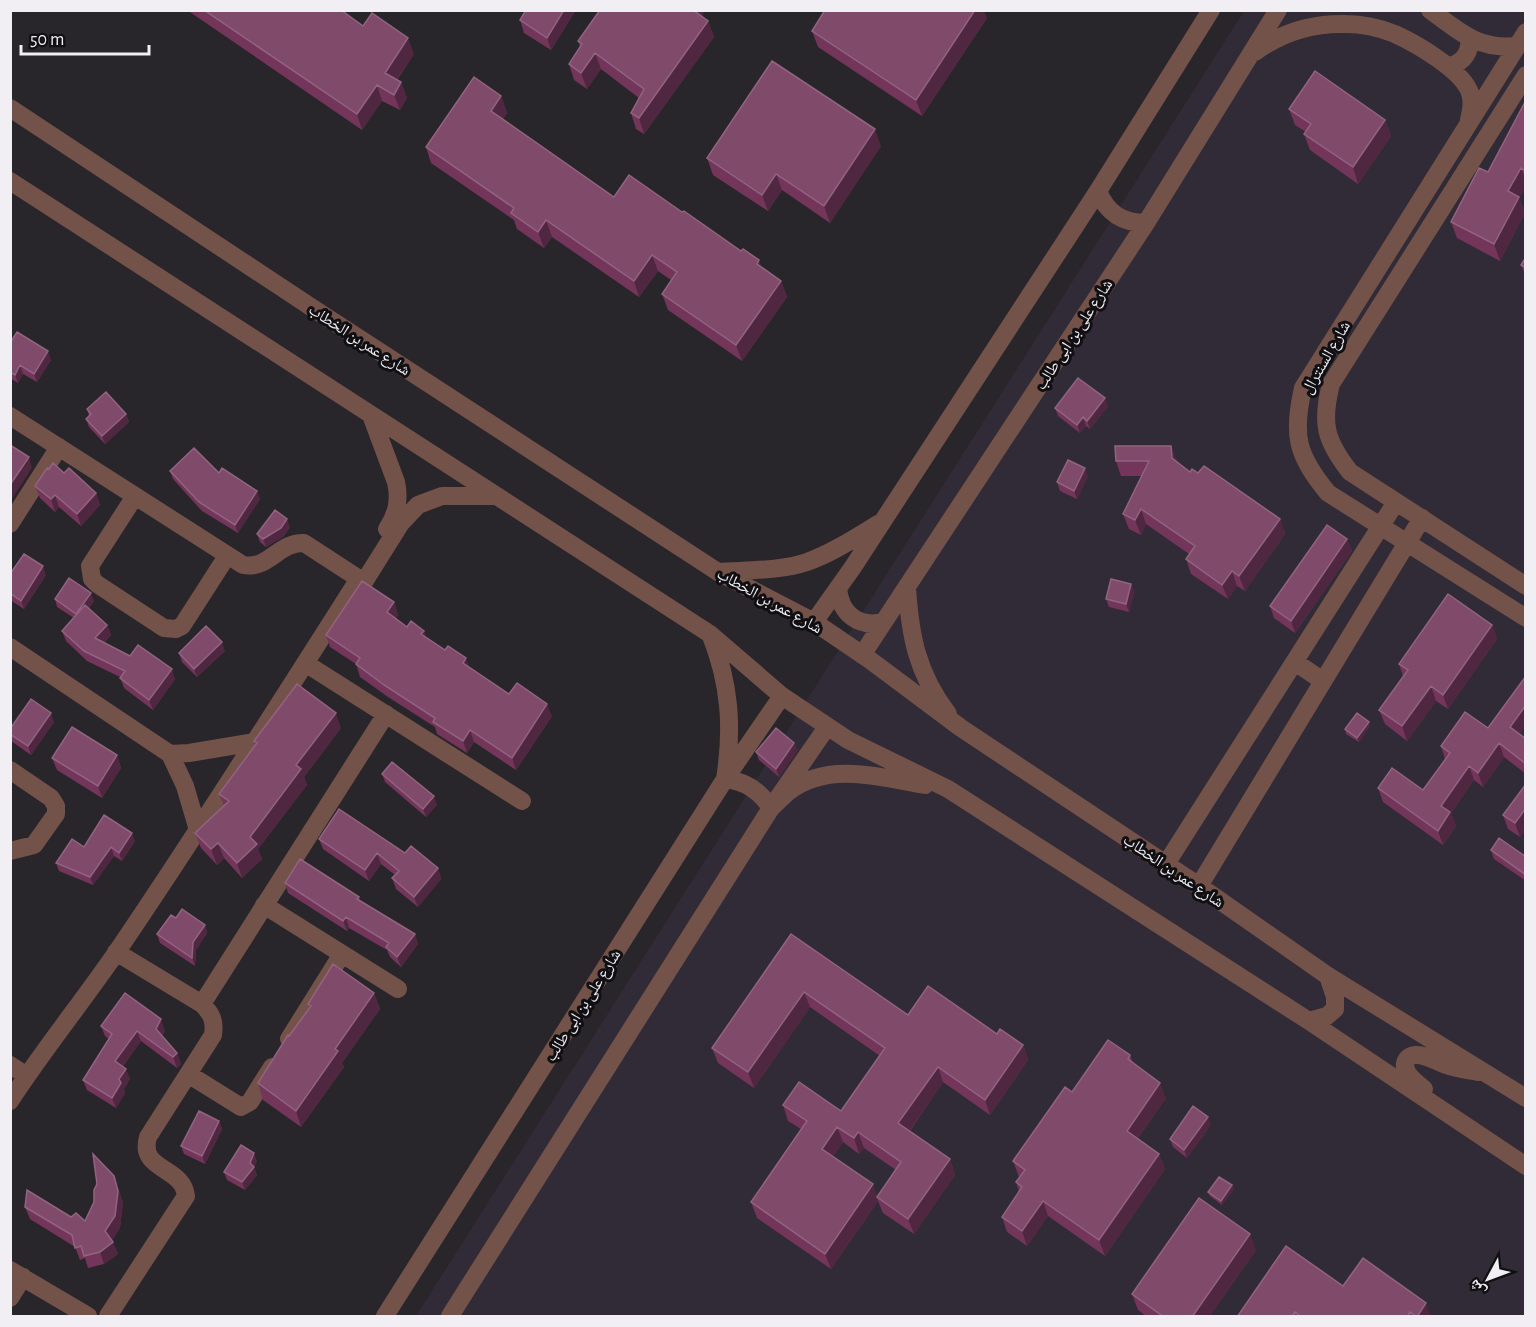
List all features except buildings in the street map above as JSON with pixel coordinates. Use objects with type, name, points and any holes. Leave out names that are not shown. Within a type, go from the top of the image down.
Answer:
[{"type":"street","points":[[1193,39],[1194,10]]},
{"type":"street","points":[[814,622],[1098,191],[1211,10]]},
{"type":"street","name":"شارع على بن ابى طالب","points":[[862,655],[1146,223],[1278,10]]},
{"type":"street","points":[[1430,10],[1469,37],[1491,47],[1521,39]]},
{"type":"street","points":[[1249,56],[1280,37],[1296,31],[1354,18],[1395,34],[1450,66],[1470,92],[1472,105],[1467,128]]},
{"type":"street","points":[[1450,66],[1462,61],[1466,56],[1469,50],[1469,37]]},
{"type":"street","name":"شارع السنترال","points":[[1521,39],[1304,388],[1297,416],[1299,444],[1310,471],[1329,493],[1524,615]]},
{"type":"street","name":"شارع السنترال","points":[[1526,75],[1331,384],[1325,407],[1326,431],[1335,453],[1350,472],[1526,586]]},
{"type":"street","name":"شارع عمر بن الخطاب","points":[[10,108],[718,572],[814,622],[961,728],[1200,886],[1328,976],[1526,1098]]},
{"type":"street","points":[[10,181],[710,634],[782,696],[827,727],[848,740],[948,789],[1308,1021],[1526,1166]]},
{"type":"street","points":[[1098,191],[1111,212],[1121,219],[1133,223],[1146,223]]},
{"type":"street","points":[[1410,217],[1430,227]]},
{"type":"street","points":[[1371,281],[1390,290]]},
{"type":"street","points":[[371,415],[398,492],[391,532]]},
{"type":"street","points":[[10,416],[243,565],[251,567],[259,565],[285,547],[294,543],[304,543],[357,582]]},
{"type":"street","points":[[10,524],[59,447]]},
{"type":"street","points":[[10,1101],[116,952],[198,830],[391,532],[409,513],[430,499],[454,494],[495,496]]},
{"type":"street","points":[[135,496],[90,566],[90,573],[97,584],[154,621],[170,630],[176,629],[182,626],[227,556]]},
{"type":"street","points":[[1166,864],[1396,502]]},
{"type":"street","points":[[1200,886],[1422,518]]},
{"type":"street","points":[[718,572],[763,570],[806,563],[844,545],[882,522]]},
{"type":"street","points":[[907,587],[912,637],[917,657],[935,695],[961,728]]},
{"type":"street","points":[[838,588],[841,605],[852,618],[867,624],[884,622]]},
{"type":"street","points":[[710,634],[723,671],[730,712],[725,779],[752,787],[771,808]]},
{"type":"street","points":[[10,647],[170,753],[185,786],[198,830]]},
{"type":"street","points":[[1295,662],[1323,681]]},
{"type":"street","points":[[305,663],[522,801]]},
{"type":"street","name":"شارع على بن ابى طالب","points":[[385,1317],[725,779],[782,696]]},
{"type":"street","points":[[202,1004],[386,714]]},
{"type":"street","points":[[450,1317],[771,808],[827,727]]},
{"type":"street","points":[[170,753],[189,753],[255,742]]},
{"type":"street","points":[[10,770],[51,798],[56,810],[56,814],[34,844],[10,851]]},
{"type":"street","points":[[771,808],[790,791],[813,779],[838,773],[864,774],[948,789]]},
{"type":"street","points":[[264,905],[398,989]]},
{"type":"street","points":[[108,1317],[186,1196],[185,1187],[180,1180],[153,1162],[147,1154],[147,1137],[213,1035],[214,1023],[211,1012],[202,1004],[116,952]]},
{"type":"street","points":[[188,1074],[235,1106],[246,1106],[342,954]]},
{"type":"street","points":[[1308,1021],[1327,1016],[1335,1009],[1335,998],[1328,976]]},
{"type":"street","points":[[1462,1124],[1407,1074],[1405,1062],[1415,1054],[1450,1066],[1492,1075]]},
{"type":"street","points":[[10,1065],[27,1076]]},
{"type":"street","points":[[10,1298],[17,1273],[88,1317]]},
{"type":"shaded area","points":[[1244,11],[1525,11],[1525,1316],[416,1316]]}]
